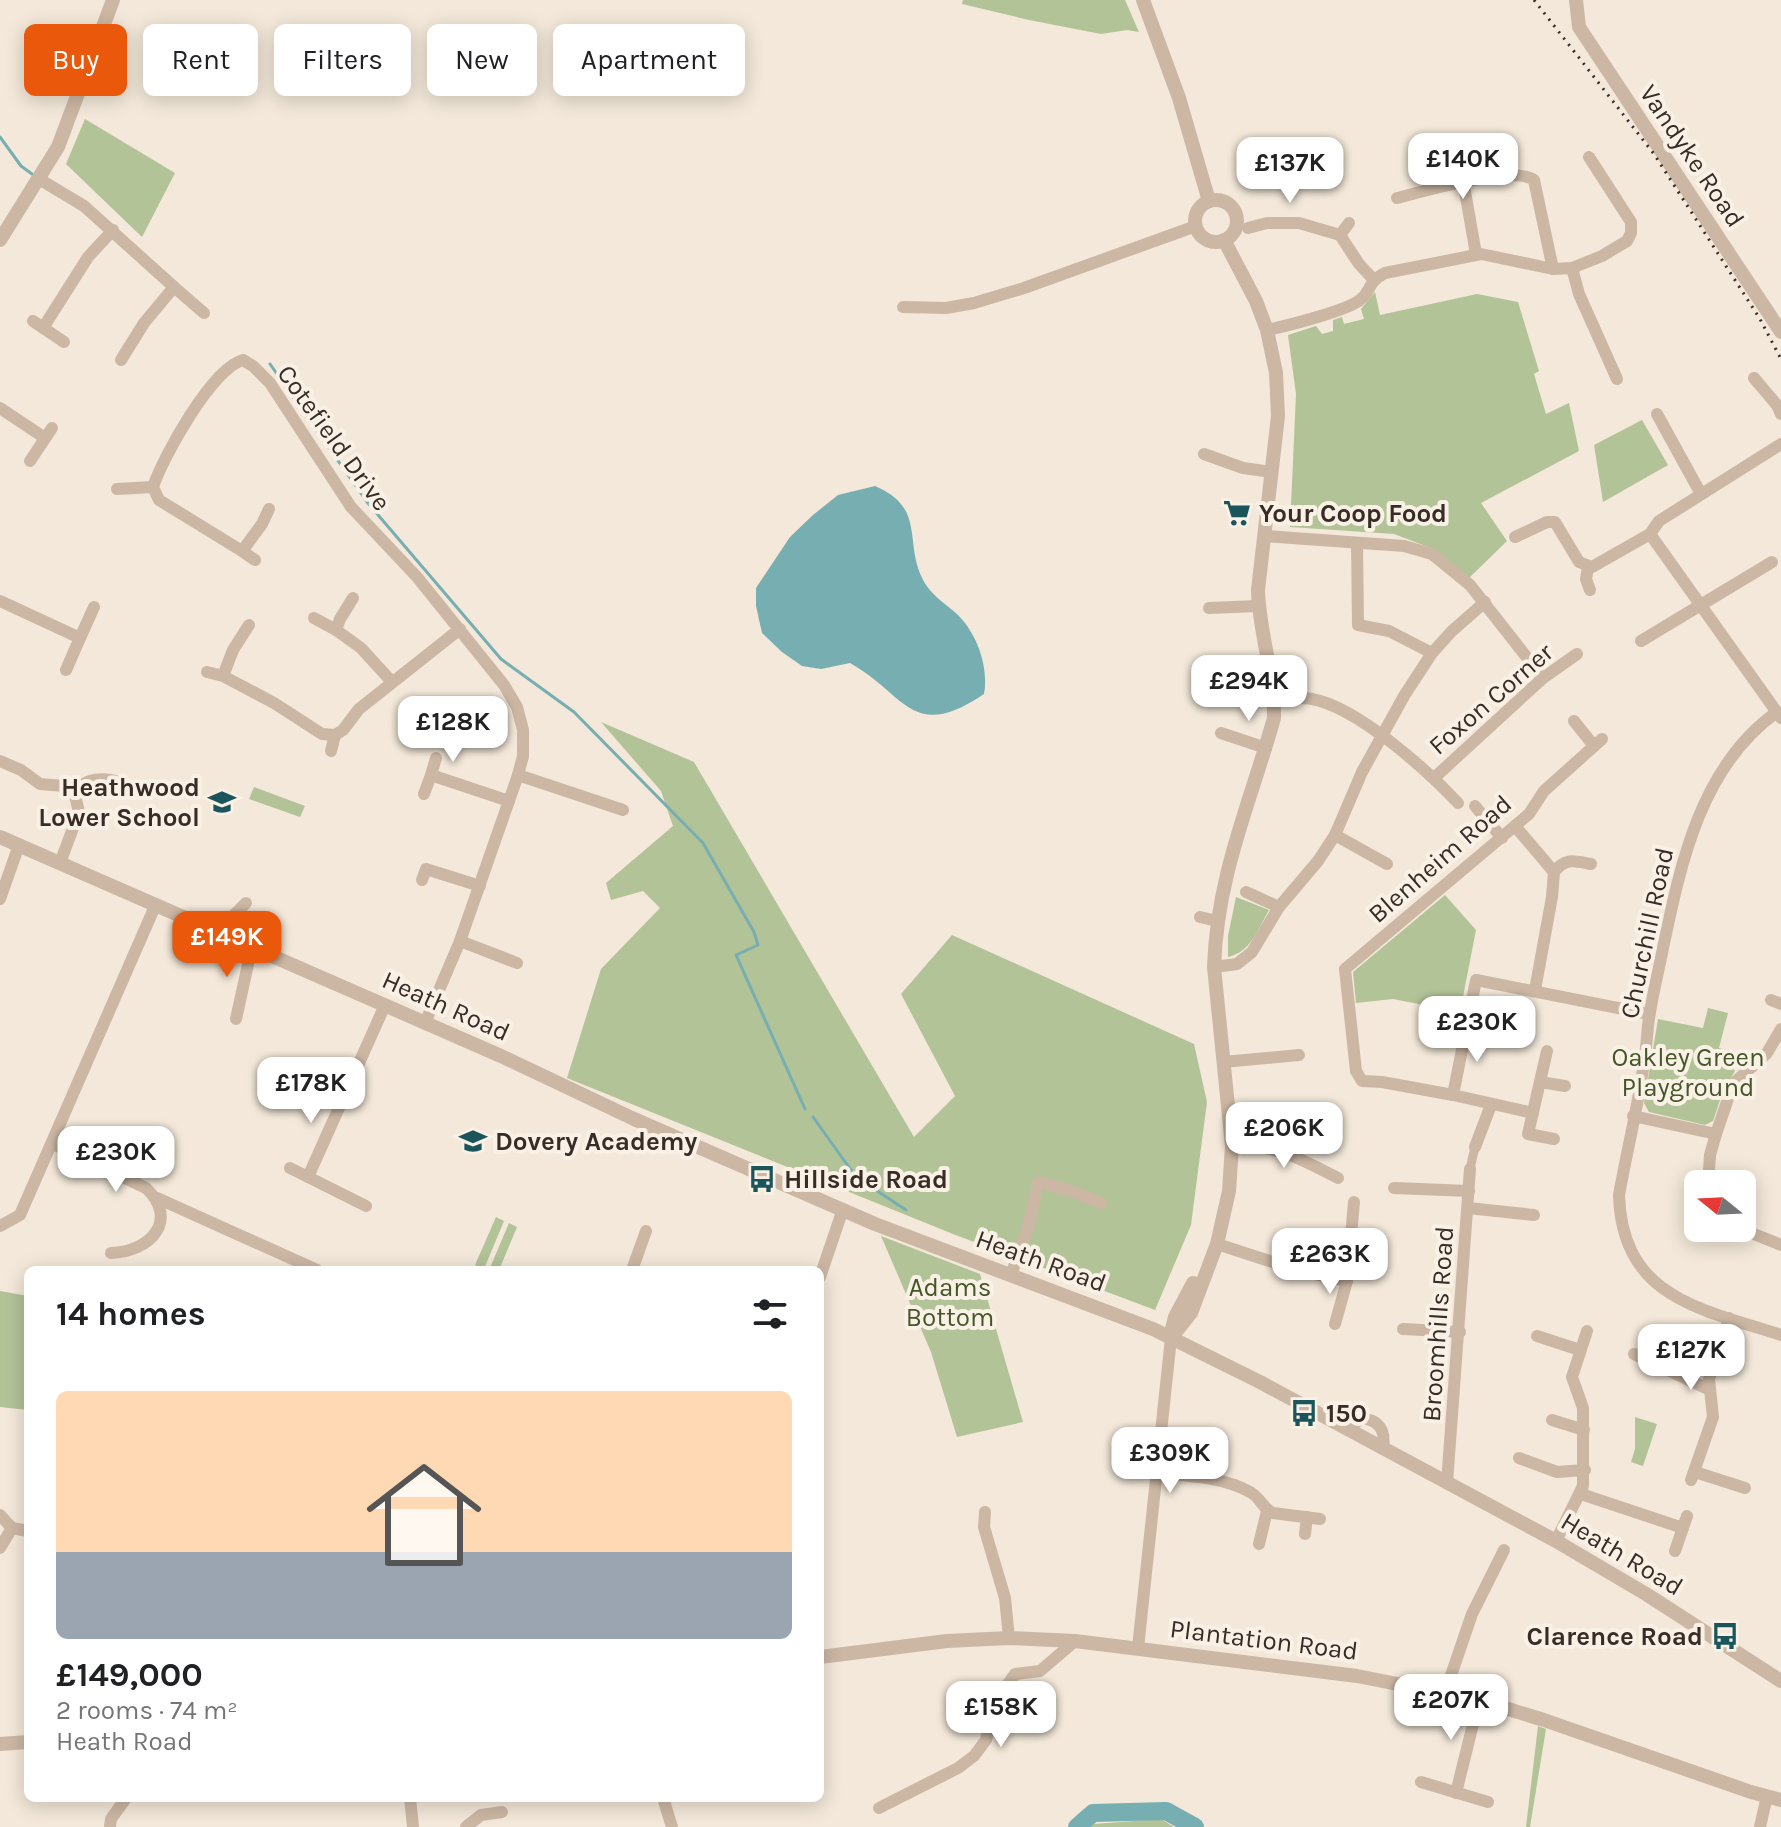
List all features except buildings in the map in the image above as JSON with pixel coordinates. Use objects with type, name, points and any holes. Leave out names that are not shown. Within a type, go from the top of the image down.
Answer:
[{"type":"street","points":[[0,240],[58,147],[113,0]]},
{"type":"street","points":[[1143,0],[1179,98],[1209,201]]},
{"type":"street","name":"Vandyke Road","points":[[1576,0],[1579,27],[1781,332]]},
{"type":"street","points":[[1267,330],[1360,301],[1373,279],[1385,273],[1476,254],[1553,269],[1572,268],[1602,256],[1627,241],[1631,222],[1589,157]]},
{"type":"street","points":[[1397,198],[1463,182],[1520,173],[1534,180],[1553,269]]},
{"type":"street","points":[[39,179],[84,206],[204,313]]},
{"type":"street","points":[[1463,182],[1476,254]]},
{"type":"street","points":[[1209,201],[1225,202],[1236,213],[1235,229],[1224,240],[1208,239],[1199,233],[1196,226],[1197,212],[1209,201]]},
{"type":"street","points":[[1248,228],[1267,223],[1299,223],[1340,235],[1373,279]]},
{"type":"street","points":[[1340,235],[1349,223]]},
{"type":"street","points":[[903,307],[946,308],[974,303],[1196,226]]},
{"type":"street","points":[[64,342],[38,325],[88,257],[113,230]]},
{"type":"street","points":[[1138,1648],[1154,1473],[1175,1317],[1217,1244],[1229,1191],[1232,1146],[1214,967],[1217,921],[1233,845],[1274,718],[1274,698],[1258,606],[1278,416],[1276,373],[1267,330],[1256,301],[1224,240]]},
{"type":"street","points":[[1572,268],[1579,294],[1617,379]]},
{"type":"street","points":[[121,360],[144,323],[174,287]]},
{"type":"street","name":"Cotefield Drive","points":[[153,487],[157,473],[184,424],[210,387],[235,362],[243,360],[253,366],[270,383],[351,507],[460,629],[504,685],[517,707],[523,730],[523,756],[518,775],[460,941],[425,1023]]},
{"type":"street","points":[[1754,378],[1781,414]]},
{"type":"street","points":[[0,408],[48,433],[30,461]]},
{"type":"street","points":[[1657,414],[1701,494]]},
{"type":"street","points":[[1588,567],[1650,534],[1659,521],[1781,444]]},
{"type":"street","points":[[1204,454],[1243,468],[1272,472]]},
{"type":"street","points":[[117,489],[153,487],[159,500],[255,560]]},
{"type":"street","points":[[242,551],[269,509]]},
{"type":"street","points":[[1515,537],[1547,522],[1555,522],[1579,562],[1588,567]]},
{"type":"street","points":[[1650,534],[1779,715]]},
{"type":"street","points":[[1265,536],[1404,546],[1432,554],[1470,585],[1543,678]]},
{"type":"street","points":[[1357,544],[1358,625],[1389,631],[1432,653]]},
{"type":"street","points":[[1641,641],[1772,562]]},
{"type":"street","points":[[1588,567],[1586,579],[1590,590]]},
{"type":"street","points":[[336,630],[353,598]]},
{"type":"street","points":[[0,601],[80,638]]},
{"type":"street","points":[[1214,967],[1237,964],[1252,952],[1279,907],[1318,861],[1335,835],[1381,736],[1432,653],[1485,602]]},
{"type":"street","points":[[1209,608],[1258,606]]},
{"type":"street","points":[[66,670],[94,607]]},
{"type":"street","points":[[314,618],[361,648],[392,682]]},
{"type":"street","points":[[223,676],[233,650],[249,625]]},
{"type":"street","points":[[207,672],[223,676],[274,703],[322,734],[335,735],[343,730],[359,709],[460,629]]},
{"type":"street","name":"Foxon Corner","points":[[1434,778],[1543,678],[1577,654]]},
{"type":"street","points":[[1274,698],[1312,699],[1330,705],[1381,736],[1434,778],[1458,803]]},
{"type":"street","name":"Churchill Road","points":[[1779,715],[1739,745],[1719,775],[1695,823],[1676,887],[1648,1014],[1619,1195],[1620,1216],[1628,1243],[1642,1269],[1662,1290],[1683,1302],[1781,1335]]},
{"type":"street","name":"Blenheim Road","points":[[1453,1095],[1362,1081],[1356,1071],[1345,969],[1529,814],[1544,791],[1598,742],[1574,721]]},
{"type":"street","points":[[1221,733],[1266,748]]},
{"type":"street","points":[[331,751],[335,735]]},
{"type":"street","points":[[424,794],[436,758]]},
{"type":"street","points":[[0,761],[21,770],[40,784],[64,786],[74,791]]},
{"type":"street","points":[[431,775],[509,801]]},
{"type":"street","points":[[518,775],[623,810]]},
{"type":"street","points":[[74,791],[83,782],[98,778],[120,782]]},
{"type":"street","points":[[60,863],[79,812],[74,791]]},
{"type":"street","points":[[1475,806],[1502,838]]},
{"type":"street","points":[[1515,826],[1554,872]]},
{"type":"street","points":[[1335,835],[1387,864]]},
{"type":"street","name":"Heath Road","points":[[0,837],[843,1209],[1171,1338],[1556,1541],[1779,1676]]},
{"type":"street","points":[[0,899],[19,845]]},
{"type":"street","points":[[431,856],[424,875],[480,886]]},
{"type":"street","points":[[1535,990],[1554,872],[1560,864],[1569,860],[1591,864]]},
{"type":"street","points":[[1246,892],[1279,907]]},
{"type":"street","points":[[222,933],[246,903]]},
{"type":"street","points":[[0,1226],[20,1215],[156,904]]},
{"type":"street","points":[[1200,917],[1217,921]]},
{"type":"street","points":[[460,941],[517,963]]},
{"type":"street","points":[[236,1019],[252,946]]},
{"type":"street","points":[[1533,1113],[1453,1095],[1476,980],[1648,1014]]},
{"type":"street","points":[[308,1177],[385,1005]]},
{"type":"street","points":[[1709,1170],[1710,1155],[1733,1084],[1767,1053],[1781,1029]]},
{"type":"street","points":[[1547,1051],[1528,1134],[1554,1139]]},
{"type":"street","points":[[1223,1062],[1299,1055]]},
{"type":"street","points":[[1540,1082],[1565,1086]]},
{"type":"street","points":[[1470,1169],[1491,1105]]},
{"type":"street","points":[[1633,1116],[1716,1134]]},
{"type":"street","points":[[53,1144],[146,1188],[157,1198],[308,1266]]},
{"type":"street","points":[[1232,1146],[1261,1146],[1288,1152],[1338,1178]]},
{"type":"street","points":[[1011,1275],[1029,1224],[1042,1167]]},
{"type":"street","points":[[290,1168],[366,1206]]},
{"type":"street","name":"Broomhills Road","points":[[1447,1483],[1470,1169]]},
{"type":"street","points":[[1038,1182],[1101,1203]]},
{"type":"street","points":[[1394,1188],[1469,1191]]},
{"type":"street","points":[[111,1253],[127,1253],[142,1247],[155,1235],[162,1217],[157,1198]]},
{"type":"street","points":[[1335,1324],[1347,1281],[1354,1202]]},
{"type":"street","points":[[1468,1208],[1534,1215]]},
{"type":"street","points":[[824,1266],[843,1209]]},
{"type":"street","points":[[633,1266],[646,1231]]},
{"type":"street","points":[[1756,1235],[1781,1245]]},
{"type":"street","points":[[1217,1244],[1300,1271],[1347,1281]]},
{"type":"street","points":[[1729,1318],[1709,1379],[1713,1417],[1693,1476],[1745,1488]]},
{"type":"street","points":[[1403,1329],[1460,1332]]},
{"type":"street","points":[[1556,1541],[1581,1494],[1585,1470],[1583,1408],[1572,1377],[1587,1331]]},
{"type":"street","points":[[1537,1336],[1580,1350]]},
{"type":"street","points":[[1634,1354],[1708,1389]]},
{"type":"street","points":[[1552,1420],[1584,1430]]},
{"type":"street","points":[[1519,1458],[1557,1472],[1585,1470]]},
{"type":"street","points":[[1154,1473],[1213,1479],[1250,1492],[1267,1511],[1314,1518],[1305,1534]]},
{"type":"street","points":[[1581,1494],[1685,1522],[1675,1551]]},
{"type":"street","points":[[1259,1544],[1267,1511]]},
{"type":"street","points":[[985,1512],[984,1527],[1005,1598],[1009,1638]]},
{"type":"street","points":[[0,1515],[12,1528],[24,1530]]},
{"type":"street","points":[[0,1548],[12,1528]]},
{"type":"street","points":[[1445,1693],[1472,1614],[1504,1550]]},
{"type":"street","name":"Plantation Road","points":[[824,1656],[947,1641],[1009,1638],[1075,1641],[1357,1676],[1479,1700],[1774,1798]]},
{"type":"street","points":[[879,1808],[958,1768],[974,1756],[986,1740],[993,1705],[1015,1674],[1040,1671],[1075,1641]]},
{"type":"street","points":[[1456,1793],[1479,1700]]},
{"type":"street","points":[[0,1744],[24,1742]]},
{"type":"street","points":[[1421,1782],[1488,1802]]},
{"type":"street","points":[[1760,1827],[1774,1798]]},
{"type":"street","points":[[110,1827],[111,1819],[123,1802]]},
{"type":"street","points":[[410,1802],[413,1827]]},
{"type":"street","points":[[664,1802],[672,1827]]},
{"type":"street","points":[[466,1827],[481,1815],[502,1812]]},
{"type":"green space","points":[[963,0],[1125,0],[1139,32],[1127,30],[1101,34],[962,4]]},
{"type":"green space","points":[[85,119],[175,173],[142,237],[66,164]]},
{"type":"green space","points":[[1375,292],[1380,315],[1477,294],[1518,302],[1539,371],[1534,374],[1546,414],[1569,403],[1579,451],[1481,503],[1507,541],[1469,578],[1436,550],[1394,534],[1290,527],[1296,394],[1288,335],[1316,326],[1322,334],[1333,331],[1333,320],[1342,317],[1344,324],[1364,319],[1361,309]]},
{"type":"green space","points":[[1642,420],[1668,465],[1603,502],[1594,445]]},
{"type":"green space","points":[[601,722],[694,762],[914,1137],[955,1096],[901,994],[952,935],[1194,1044],[1207,1102],[1191,1225],[1155,1310],[953,1234],[567,1078],[601,969],[660,908],[643,891],[611,900],[606,883],[673,826],[661,791]]},
{"type":"green space","points":[[254,787],[305,806],[300,817],[249,799]]},
{"type":"green space","points":[[1445,895],[1476,930],[1460,1012],[1393,999],[1356,1003],[1353,972]]},
{"type":"green space","points":[[1236,897],[1269,910],[1248,945],[1228,957],[1228,936]]},
{"type":"green space","name":"Oakley Green Playground","points":[[1708,1008],[1728,1013],[1719,1048],[1731,1051],[1730,1065],[1735,1071],[1723,1091],[1713,1121],[1705,1125],[1649,1112],[1644,1103],[1658,1019],[1703,1028]]},
{"type":"green space","points":[[496,1217],[504,1221],[485,1266],[475,1265]]},
{"type":"green space","points":[[509,1223],[517,1227],[501,1266],[491,1266]]},
{"type":"green space","name":"Adams Bottom","points":[[881,1236],[980,1274],[1023,1422],[957,1437],[931,1352]]},
{"type":"green space","points":[[0,1291],[24,1295],[24,1410],[0,1407]]},
{"type":"green space","points":[[1635,1417],[1657,1424],[1643,1466],[1631,1462],[1635,1449]]},
{"type":"green space","points":[[1538,1726],[1546,1729],[1530,1827],[1526,1827]]},
{"type":"green space","points":[[1161,1819],[1174,1827],[1090,1827],[1094,1824]]},
{"type":"water","points":[[875,486],[892,495],[902,506],[908,517],[915,556],[926,585],[965,623],[980,652],[985,673],[984,694],[960,708],[940,714],[924,714],[911,708],[850,663],[821,669],[802,666],[762,633],[756,588],[790,537],[838,495]]},
{"type":"waterway","points":[[0,137],[21,166],[32,174]]},
{"type":"waterway","points":[[270,364],[367,502],[501,659],[574,712],[703,843],[754,932],[758,945],[736,955],[805,1109]]},
{"type":"waterway","points":[[813,1117],[856,1177],[906,1210]]},
{"type":"waterway","points":[[1077,1827],[1093,1813],[1166,1811],[1195,1827]]},
{"type":"railway","points":[[1534,0],[1654,154],[1760,319],[1781,359]]},
{"type":"place","name":"Your Coop Food","points":[[1237,513]]},
{"type":"place","name":"Heathwood Lower School","points":[[222,802]]},
{"type":"place","name":"Dovery Academy","points":[[473,1141]]},
{"type":"place","name":"Hillside Road","points":[[762,1179]]},
{"type":"place","name":"150","points":[[1304,1413]]},
{"type":"place","name":"Clarence Road","points":[[1725,1636]]}]
